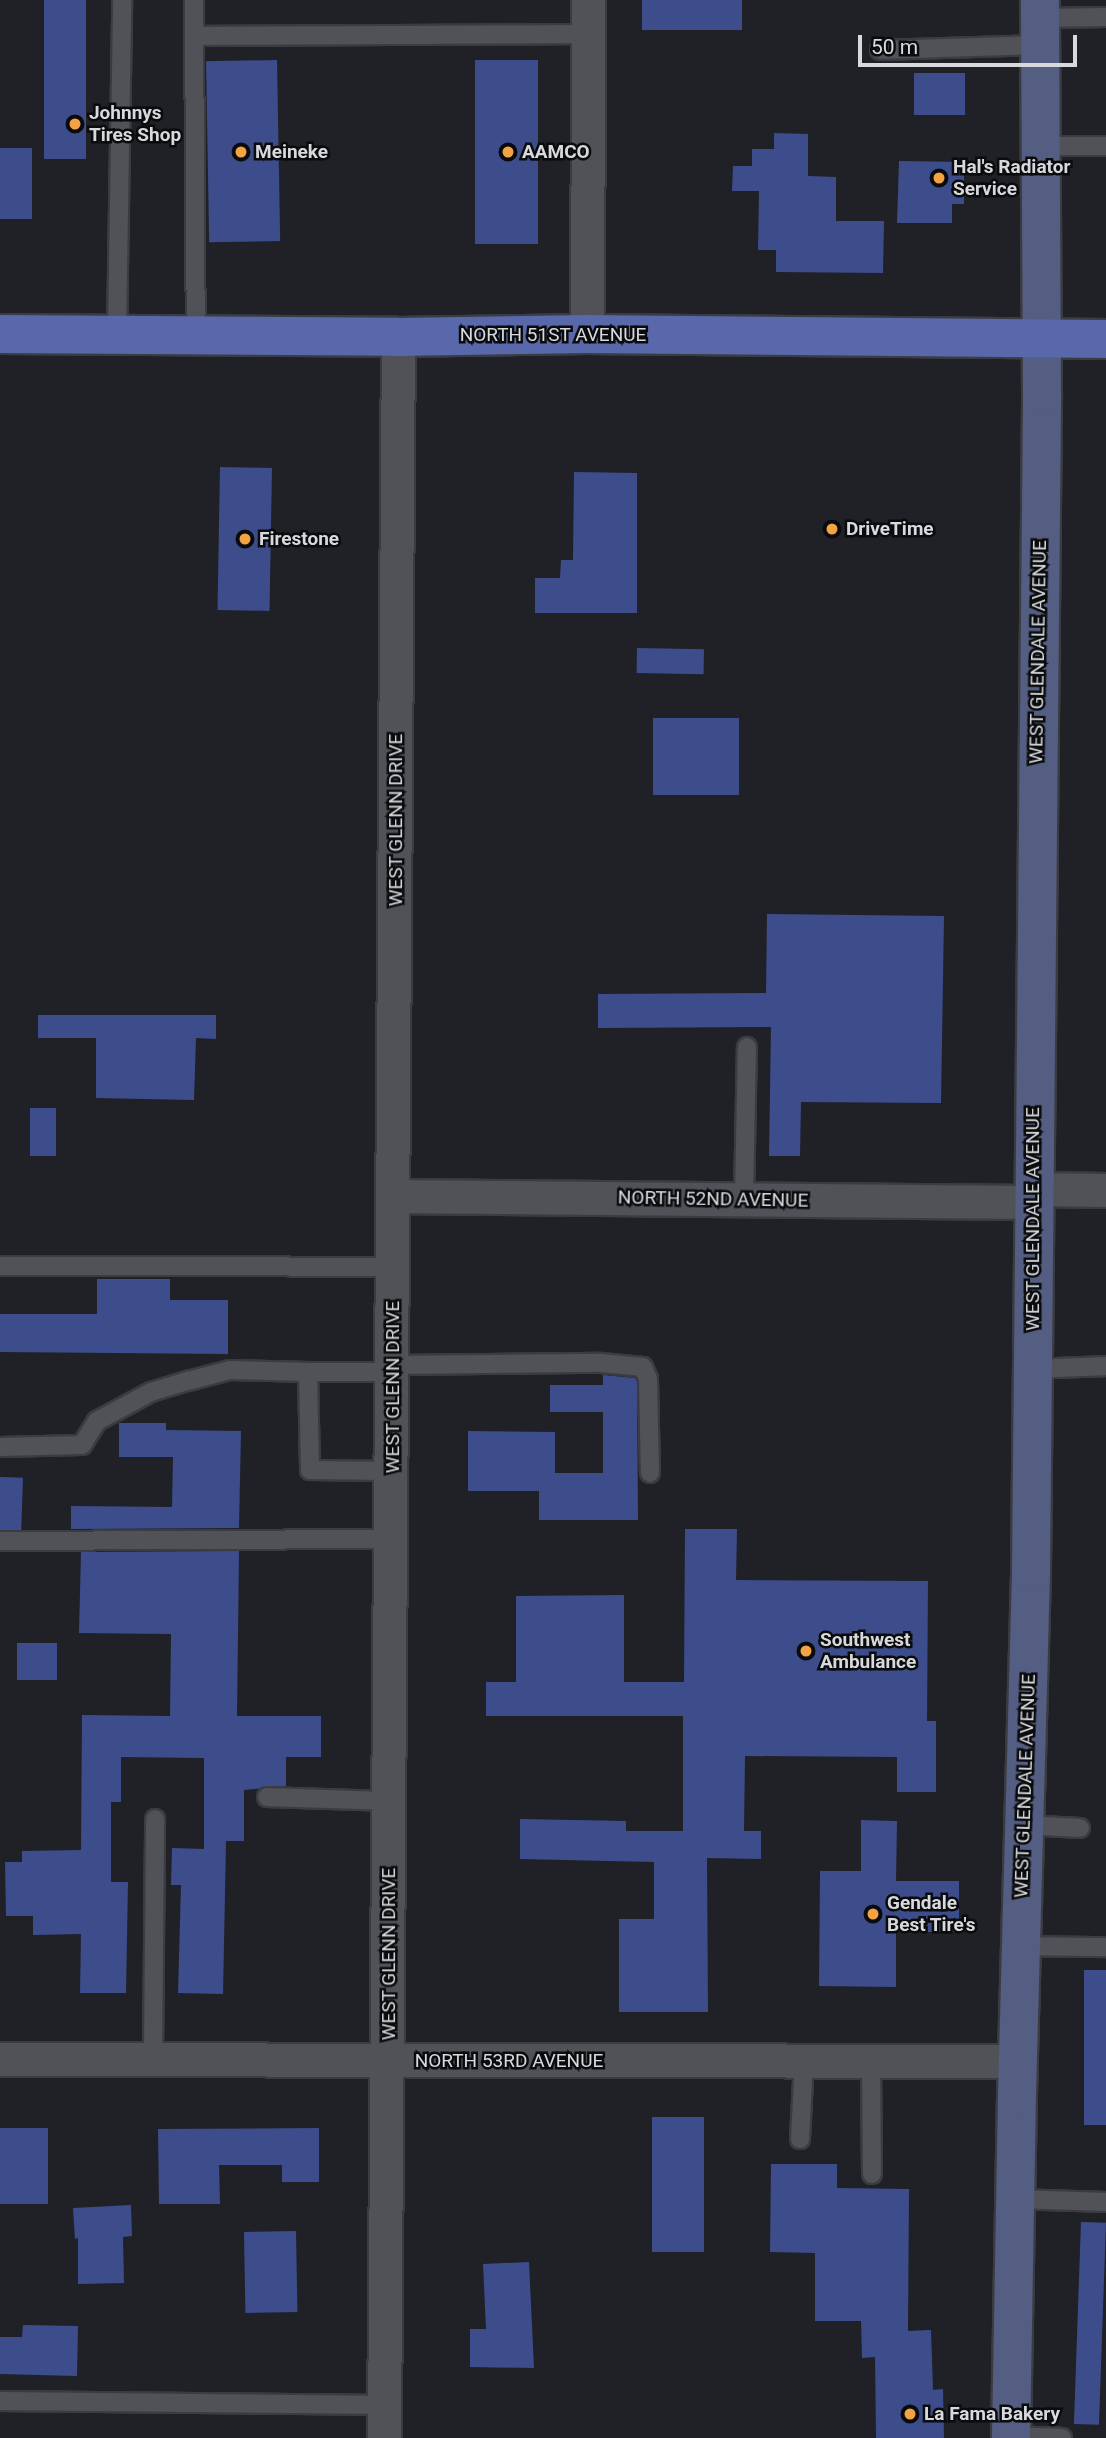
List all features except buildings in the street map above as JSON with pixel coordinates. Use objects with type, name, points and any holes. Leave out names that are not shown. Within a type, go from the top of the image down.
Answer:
[{"type":"main road","name":"WEST GLENDALE AVENUE","points":[[1011,2437],[1017,2061],[1031,1572],[1041,338],[1040,21]]},
{"type":"main road","name":"NORTH 51ST AVENUE","points":[[0,334],[398,337],[587,334],[1106,339]]},
{"type":"street","points":[[587,334],[588,0]]},
{"type":"street","name":"WEST GLENN DRIVE","points":[[384,2438],[394,1267],[398,337]]},
{"type":"street","name":"NORTH 52ND AVENUE","points":[[394,1196],[744,1199],[1032,1196],[1106,1190]]},
{"type":"street","name":"NORTH 53RD AVENUE","points":[[0,2059],[1017,2061]]},
{"type":"lane","points":[[117,334],[122,0]]},
{"type":"lane","points":[[194,0],[196,334]]},
{"type":"lane","points":[[880,50],[1040,21],[1106,17]]},
{"type":"lane","points":[[194,36],[588,34]]},
{"type":"lane","points":[[1041,146],[1106,146]]},
{"type":"lane","points":[[744,1199],[747,1047]]},
{"type":"lane","points":[[0,1266],[394,1267]]},
{"type":"lane","points":[[0,1447],[82,1445],[97,1421],[124,1405],[151,1392],[230,1370],[308,1372],[601,1363],[643,1367],[648,1379],[650,1473]]},
{"type":"lane","points":[[1032,1369],[1106,1366]]},
{"type":"lane","points":[[308,1372],[310,1470],[392,1471]]},
{"type":"lane","points":[[0,1541],[392,1539]]},
{"type":"lane","points":[[267,1797],[390,1801]]},
{"type":"lane","points":[[153,2060],[155,1819]]},
{"type":"lane","points":[[1023,1825],[1080,1828]]},
{"type":"lane","points":[[1020,1947],[1106,1947]]},
{"type":"lane","points":[[800,2139],[804,2061]]},
{"type":"lane","points":[[871,2061],[872,2174]]},
{"type":"lane","points":[[1015,2199],[1106,2202]]},
{"type":"lane","points":[[0,2401],[384,2405]]},
{"type":"lane","points":[[1011,2437],[1062,2438]]},
{"type":"place","name":"Johnnys Tires Shop","points":[[75,124]]},
{"type":"place","name":"Meineke","points":[[241,152]]},
{"type":"place","name":"AAMCO","points":[[508,152]]},
{"type":"place","name":"Hal's Radiator Service","points":[[939,178]]},
{"type":"place","name":"DriveTime","points":[[832,529]]},
{"type":"place","name":"Firestone","points":[[245,539]]},
{"type":"place","name":"Southwest Ambulance","points":[[806,1651]]},
{"type":"place","name":"Gendale Best Tire's","points":[[873,1914]]},
{"type":"place","name":"La Fama Bakery","points":[[910,2414]]}]
